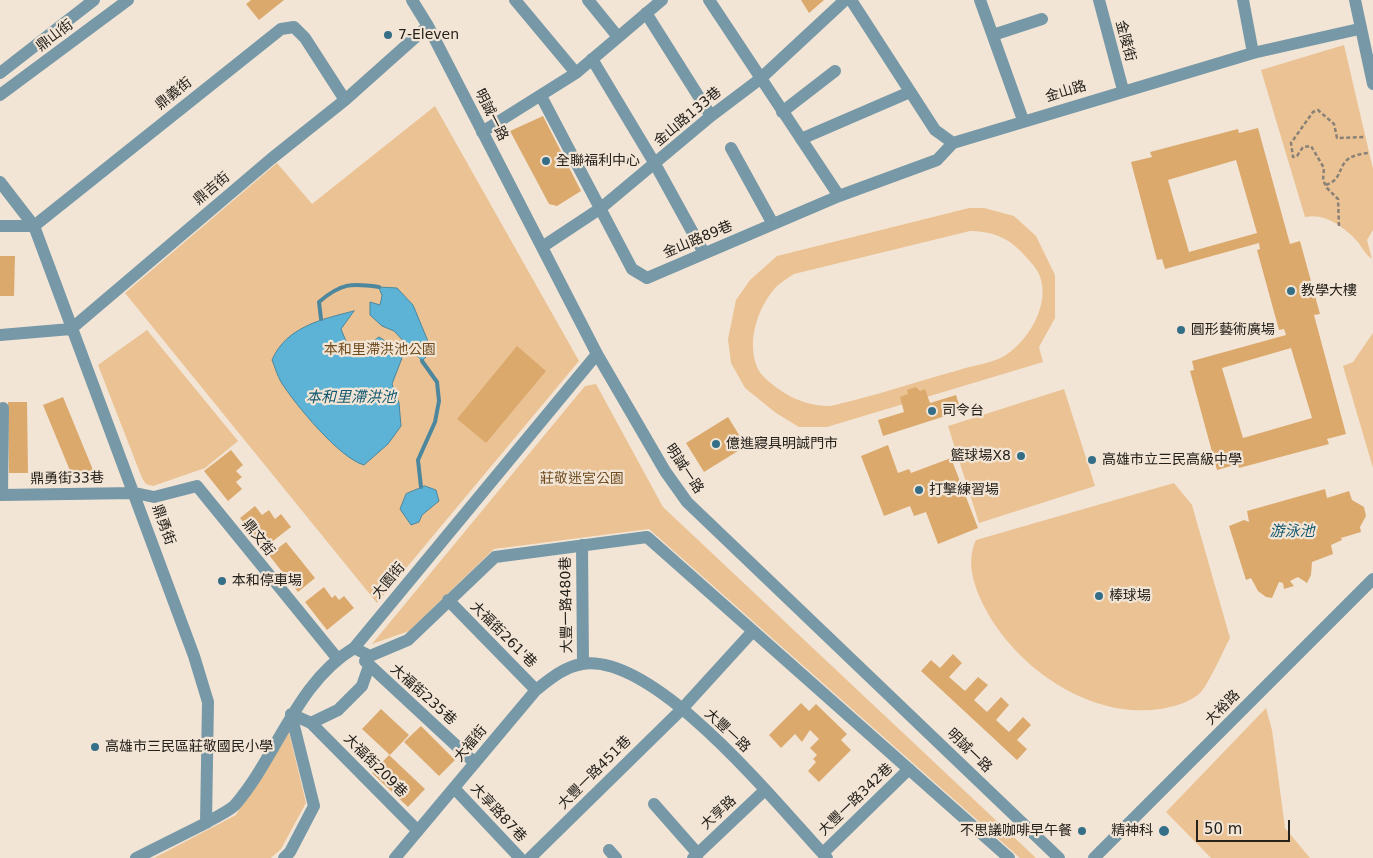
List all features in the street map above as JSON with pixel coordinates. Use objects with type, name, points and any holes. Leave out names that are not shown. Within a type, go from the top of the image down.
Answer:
[{"type":"street","name":"鼎山街","points":[[0,72],[94,0]]},
{"type":"street","name":"鼎山街","points":[[0,95],[128,0]]},
{"type":"street","points":[[514,0],[576,73]]},
{"type":"street","points":[[588,0],[618,37]]},
{"type":"street","points":[[482,132],[576,73],[662,0]]},
{"type":"street","points":[[709,0],[839,196]]},
{"type":"street","name":"金山路133巷","points":[[542,247],[601,208],[711,116],[760,79],[845,0]]},
{"type":"street","points":[[851,0],[935,130],[953,143]]},
{"type":"street","points":[[980,0],[1023,120]]},
{"type":"street","name":"金陵街","points":[[1099,0],[1123,90]]},
{"type":"street","points":[[1243,0],[1253,53]]},
{"type":"street","points":[[1355,0],[1359,29],[1368,41],[1373,84]]},
{"type":"street","name":"明誠一路","points":[[416,2],[597,354],[665,471],[687,502],[1059,858]]},
{"type":"street","points":[[646,13],[711,116]]},
{"type":"street","points":[[993,35],[1042,19]]},
{"type":"street","name":"鼎吉街","points":[[71,329],[271,158],[345,100],[428,26]]},
{"type":"street","name":"鼎義街","points":[[34,226],[281,29],[294,27],[305,38],[345,100]]},
{"type":"street","name":"金山路","points":[[953,143],[1123,90],[1253,53],[1359,29]]},
{"type":"street","points":[[592,59],[655,164],[704,253]]},
{"type":"street","points":[[782,112],[835,72]]},
{"type":"street","points":[[801,139],[910,92]]},
{"type":"street","name":"金山路89巷","points":[[541,96],[632,269],[647,278],[839,196],[937,160],[953,143]]},
{"type":"street","points":[[731,148],[772,224]]},
{"type":"street","name":"鼎勇街","points":[[0,182],[34,226],[71,329],[135,493],[194,656],[208,702],[206,823]]},
{"type":"street","points":[[0,226],[34,226]]},
{"type":"street","points":[[0,335],[71,329]]},
{"type":"street","name":"大園街","points":[[206,823],[234,806],[256,774],[292,714],[336,658],[354,648],[597,354]]},
{"type":"street","points":[[1,496],[3,408]]},
{"type":"street","name":"鼎文街","points":[[135,493],[154,498],[198,486],[336,658]]},
{"type":"street","name":"鼎勇街33巷","points":[[1,496],[135,493]]},
{"type":"street","points":[[354,648],[370,656],[408,640],[495,557],[647,537],[1009,858]]},
{"type":"street","name":"大豐一路480巷","points":[[582,545],[583,664]]},
{"type":"street","name":"大裕路","points":[[1094,858],[1373,579]]},
{"type":"street","name":"大福街261'巷","points":[[448,600],[536,690]]},
{"type":"street","name":"大豐一路451巷","points":[[530,858],[681,710],[753,631]]},
{"type":"street","name":"大福街235巷","points":[[354,648],[369,666],[475,763]]},
{"type":"street","name":"大福街","points":[[395,858],[536,690],[559,672],[583,664]]},
{"type":"street","name":"大豐一路","points":[[583,664],[612,666],[646,681],[711,734],[825,855]]},
{"type":"street","points":[[311,723],[338,710],[362,686],[369,666]]},
{"type":"street","points":[[284,858],[290,852],[314,806],[292,714]]},
{"type":"street","name":"大福街209巷","points":[[292,714],[311,723],[418,831]]},
{"type":"street","name":"大豐一路342巷","points":[[825,855],[910,769]]},
{"type":"street","name":"大享路87巷","points":[[454,788],[520,858]]},
{"type":"street","name":"大享路","points":[[695,856],[765,790]]},
{"type":"street","points":[[654,804],[695,856]]},
{"type":"street","points":[[136,858],[206,823]]},
{"type":"path","points":[[1339,226],[1338,199],[1323,180],[1324,168],[1311,146],[1303,147],[1295,157],[1291,151],[1293,138],[1313,112],[1318,110],[1334,124],[1337,138],[1365,137]]},
{"type":"path","points":[[1326,185],[1335,180],[1346,160],[1357,154],[1369,154]]},
{"type":"green space","points":[[1344,45],[1373,169],[1373,230],[1367,240],[1372,259],[1365,253],[1357,241],[1334,222],[1320,217],[1305,217],[1261,70]]},
{"type":"green space","name":"本和里滯洪池公園","points":[[435,106],[579,361],[377,603],[125,293],[277,163],[312,204]]},
{"type":"green space","points":[[969,208],[984,208],[1014,216],[1036,236],[1055,275],[1055,318],[1039,347],[1043,362],[827,427],[799,427],[776,413],[745,388],[731,363],[728,339],[736,300],[750,280],[777,256]],"holes":[[[970,231],[999,236],[1020,251],[1034,266],[1040,277],[1043,289],[1042,302],[1032,327],[1016,347],[1006,355],[990,362],[831,406],[816,405],[796,399],[777,388],[759,372],[753,348],[755,326],[769,295],[776,287],[794,274]]]},
{"type":"green space","points":[[147,330],[238,441],[205,468],[153,486],[146,484],[142,478],[98,365]]},
{"type":"green space","points":[[1373,333],[1373,468],[1343,366],[1353,362]]},
{"type":"green space","name":"莊敬迷宮公園","points":[[596,384],[663,507],[1036,858],[1020,858],[649,529],[494,549],[409,631],[372,644],[585,386]]},
{"type":"green space","name":"籃球場X8","points":[[1064,389],[1095,486],[979,523],[948,426]]},
{"type":"green space","name":"棒球場","points":[[1174,483],[1192,505],[1230,638],[1211,677],[1199,694],[1180,704],[1160,709],[1132,710],[1105,705],[1079,696],[1054,682],[1030,665],[993,622],[980,598],[973,576],[971,562],[976,540]]},
{"type":"green space","points":[[1266,708],[1272,730],[1285,828],[1310,858],[1211,858],[1166,812]]},
{"type":"green space","points":[[288,728],[306,803],[281,849],[271,858],[154,858],[236,815]]},
{"type":"water","points":[[379,287],[397,288],[413,305],[432,351],[422,361],[394,331],[382,326],[370,315],[370,302],[380,305],[382,296]]},
{"type":"water","name":"本和里滯洪池","points":[[354,311],[341,329],[350,351],[366,357],[376,351],[372,342],[379,337],[390,344],[402,358],[392,384],[399,403],[401,426],[388,444],[364,465],[342,452],[318,429],[281,382],[272,360],[286,340],[306,326]]},
{"type":"water","points":[[425,486],[436,490],[439,501],[422,515],[419,522],[411,525],[400,509],[406,494]]},
{"type":"building","points":[[251,0],[284,0],[259,20],[246,4]]},
{"type":"building","points":[[801,0],[824,0],[809,13]]},
{"type":"building","name":"全聯福利中心","points":[[543,116],[581,191],[557,206],[549,204],[510,131]]},
{"type":"building","name":"教學大樓","points":[[1258,128],[1290,244],[1300,241],[1320,314],[1314,315],[1346,434],[1327,439],[1329,444],[1239,468],[1238,464],[1217,470],[1190,371],[1194,370],[1192,361],[1286,335],[1284,329],[1279,330],[1257,250],[1260,249],[1259,243],[1165,269],[1162,259],[1157,260],[1131,162],[1152,157],[1150,152],[1238,129],[1239,133]],"holes":[[[1236,160],[1257,233],[1189,252],[1168,180]],[[1291,348],[1312,418],[1243,438],[1222,368]]]},
{"type":"building","points":[[0,256],[15,256],[14,296],[0,296]]},
{"type":"building","points":[[517,346],[546,371],[486,443],[457,419]]},
{"type":"building","name":"司令台","points":[[916,387],[920,391],[925,389],[930,403],[956,395],[961,411],[883,436],[878,420],[904,412],[900,397],[908,394],[907,390]]},
{"type":"building","points":[[63,397],[93,470],[73,478],[43,405]]},
{"type":"building","points":[[8,402],[27,402],[28,473],[9,473]]},
{"type":"building","name":"億進寢具明誠門市","points":[[728,417],[746,446],[704,472],[686,443]]},
{"type":"building","name":"打擊練習場","points":[[888,445],[898,473],[909,469],[911,473],[951,458],[978,528],[938,544],[926,512],[914,516],[910,506],[884,516],[861,456]]},
{"type":"building","points":[[231,450],[243,465],[236,471],[242,477],[236,482],[242,489],[228,501],[204,471]]},
{"type":"building","points":[[1325,489],[1327,498],[1349,491],[1352,500],[1364,507],[1366,516],[1360,527],[1361,532],[1341,538],[1342,540],[1331,545],[1333,554],[1312,562],[1311,575],[1307,583],[1298,577],[1290,581],[1294,586],[1284,589],[1283,583],[1279,582],[1272,598],[1266,597],[1258,591],[1251,578],[1246,580],[1229,526],[1244,520],[1249,522],[1247,511]]},
{"type":"building","points":[[255,506],[262,515],[269,510],[275,519],[281,514],[291,527],[264,548],[240,518]]},
{"type":"building","points":[[286,542],[315,578],[298,592],[269,555]]},
{"type":"building","points":[[324,587],[332,598],[335,595],[339,600],[344,596],[354,608],[327,630],[305,602]]},
{"type":"building","points":[[953,654],[962,663],[949,677],[965,691],[978,677],[988,685],[974,700],[987,712],[1001,697],[1009,705],[996,720],[1009,732],[1023,717],[1031,725],[1017,740],[1027,749],[1017,760],[921,671],[931,660],[940,668]]},
{"type":"building","points":[[801,703],[809,711],[816,704],[847,734],[841,740],[851,750],[819,782],[808,771],[816,762],[813,759],[817,755],[810,748],[819,739],[810,730],[802,742],[795,734],[781,748],[769,735]]},
{"type":"building","points":[[381,709],[409,735],[390,755],[362,729]]},
{"type":"building","points":[[421,726],[455,760],[439,776],[404,742]]},
{"type":"building","points":[[389,755],[425,789],[408,807],[372,773]]},
{"type":"waterway","points":[[321,319],[319,302],[334,291],[354,285],[379,287]]},
{"type":"waterway","points":[[421,487],[418,460],[435,422],[439,401],[437,382],[422,361]]},
{"type":"place","name":"7-Eleven","points":[[388,35]]},
{"type":"place","name":"全聯福利中心","points":[[546,161]]},
{"type":"place","name":"教學大樓","points":[[1291,291]]},
{"type":"place","name":"圓形藝術廣場","points":[[1181,330]]},
{"type":"place","name":"司令台","points":[[932,411]]},
{"type":"place","name":"億進寢具明誠門市","points":[[716,444]]},
{"type":"place","name":"籃球場X8","points":[[1021,456]]},
{"type":"place","name":"高雄市立三民高級中學","points":[[1092,460]]},
{"type":"place","name":"打擊練習場","points":[[919,490]]},
{"type":"place","name":"本和停車場","points":[[222,581]]},
{"type":"place","name":"棒球場","points":[[1099,596]]},
{"type":"place","name":"高雄市三民區莊敬國民小學","points":[[95,747]]},
{"type":"place","name":"不思議咖啡早午餐","points":[[1082,831]]},
{"type":"place","name":"精神科","points":[[1164,831]]},
{"type":"water label","name":"游泳池","points":[[1292,532]]}]
